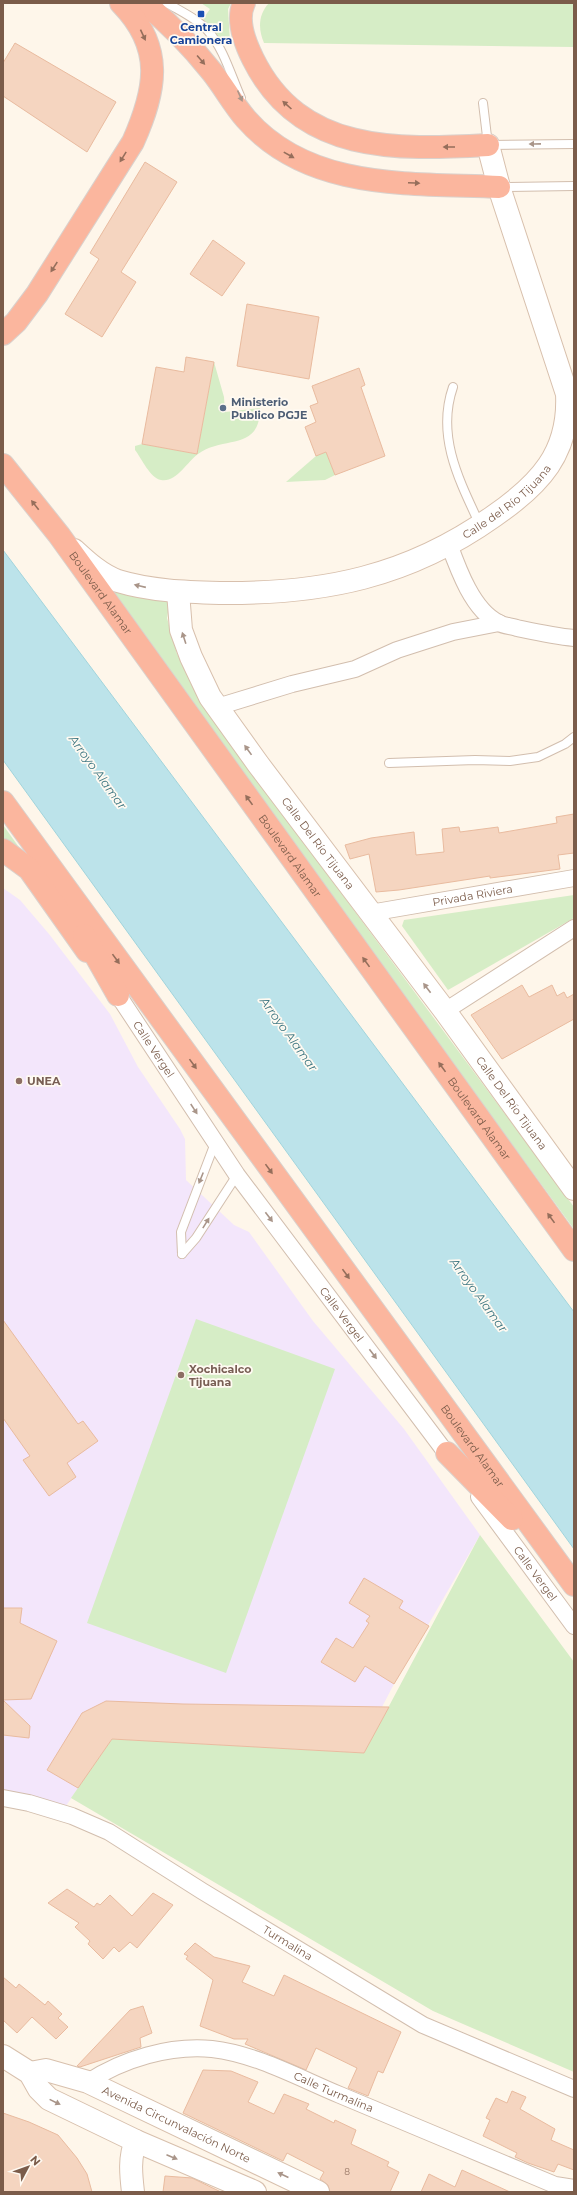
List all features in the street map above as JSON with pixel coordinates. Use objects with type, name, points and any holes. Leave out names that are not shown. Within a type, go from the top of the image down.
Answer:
[{"type":"highway","points":[[3,334],[16,322],[37,294],[133,142],[144,116],[150,96],[152,79],[149,47],[140,27],[121,3]]},
{"type":"highway","points":[[144,3],[187,44],[255,128],[277,148],[296,159],[348,177],[379,181],[499,187]]},
{"type":"highway","points":[[244,3],[241,23],[245,39],[259,70],[282,100],[300,116],[316,127],[350,140],[374,143],[449,147],[488,145]]},
{"type":"highway","name":"Boulevard Alamar","points":[[3,465],[59,535],[574,1250]]},
{"type":"highway","name":"Boulevard Alamar","points":[[3,802],[574,1587]]},
{"type":"highway","points":[[24,832],[118,995]]},
{"type":"highway","points":[[3,850],[29,869],[60,910],[118,995]]},
{"type":"highway","points":[[446,1453],[515,1522],[574,1587]]},
{"type":"street","points":[[488,145],[499,187]]},
{"type":"street","name":"Calle del Río Tijuana","points":[[178,592],[262,593],[322,587],[383,573],[423,558],[480,526],[511,504],[549,466],[564,437],[568,410],[565,382],[499,187]]},
{"type":"street","points":[[59,535],[90,564],[117,580],[178,592]]},
{"type":"street","points":[[449,544],[457,567],[471,594],[480,608],[499,623],[551,636],[574,638]]},
{"type":"street","name":"Calle Del Río Tijuana","points":[[178,592],[179,618],[185,641],[199,675],[217,707],[370,913],[570,1177]]},
{"type":"street","points":[[217,707],[286,686],[355,669],[404,648],[453,632],[499,623]]},
{"type":"street","name":"Privada Riviera","points":[[370,913],[574,878]]},
{"type":"street","points":[[445,1011],[574,928]]},
{"type":"street","name":"Calle Vergel","points":[[118,995],[237,1175],[574,1626]]},
{"type":"street","name":"Turmalina","points":[[3,1798],[29,1803],[72,1816],[109,1832],[202,1891],[423,2024],[574,2089]]},
{"type":"street","name":"Calle Turmalina","points":[[88,2082],[113,2068],[170,2050],[196,2049],[230,2052],[281,2070],[555,2185],[574,2188]]},
{"type":"street","points":[[3,2056],[30,2073],[39,2089],[49,2099],[136,2141],[255,2192]]},
{"type":"street","name":"Avenida Circunvalación Norte","points":[[30,2073],[46,2070],[88,2082],[318,2192]]},
{"type":"street","points":[[134,2192],[132,2154],[136,2141]]},
{"type":"lane","points":[[167,3],[202,24],[209,32],[216,42],[255,128]]},
{"type":"lane","points":[[483,103],[488,145],[574,144]]},
{"type":"lane","points":[[499,187],[574,186]]},
{"type":"lane","points":[[453,387],[447,408],[446,435],[456,473],[480,526]]},
{"type":"lane","points":[[389,763],[475,760],[510,761],[538,758],[574,738]]},
{"type":"lane","points":[[216,1142],[181,1232],[182,1254],[196,1238],[237,1175]]},
{"type":"shaded area","name":"Xochicalco Tijuana","points":[[3,888],[20,900],[49,934],[110,1014],[138,1067],[180,1129],[185,1139],[186,1180],[234,1225],[249,1232],[313,1321],[404,1429],[480,1535],[394,1684],[382,1707],[389,1707],[364,1753],[112,1739],[59,1816],[3,1798]]},
{"type":"green space","points":[[201,3],[231,3],[228,9],[230,41],[224,43],[203,19],[210,9]]},
{"type":"green space","points":[[269,3],[574,3],[574,47],[264,43],[260,22],[263,12]]},
{"type":"green space","points":[[214,362],[224,397],[225,412],[260,408],[258,422],[254,431],[247,437],[239,440],[208,448],[198,454],[172,478],[166,480],[157,479],[146,468],[135,450],[135,446],[142,444],[197,454]]},
{"type":"green space","points":[[326,452],[335,475],[325,480],[286,482],[316,456]]},
{"type":"green space","points":[[101,583],[171,596],[167,618],[177,654],[218,727],[574,1207],[574,1229]]},
{"type":"green space","points":[[3,825],[26,857],[3,840]]},
{"type":"green space","points":[[574,895],[574,918],[448,990],[402,926],[404,920]]},
{"type":"green space","points":[[196,1319],[335,1369],[226,1673],[87,1623]]},
{"type":"green space","points":[[480,1535],[574,1662],[574,2072],[433,2011],[71,1798],[112,1739],[364,1753]]},
{"type":"water","name":"Arroyo Alamar","points":[[3,550],[574,1312],[574,1549],[3,760]]},
{"type":"building","points":[[15,43],[116,102],[87,152],[3,96],[3,63]]},
{"type":"building","points":[[145,162],[177,182],[121,272],[136,282],[102,337],[65,314],[99,259],[90,253]]},
{"type":"building","points":[[213,240],[245,263],[222,296],[190,274]]},
{"type":"building","points":[[247,304],[319,317],[309,379],[237,366]]},
{"type":"building","points":[[186,357],[214,362],[197,454],[142,444],[156,367],[184,372]]},
{"type":"building","points":[[359,368],[365,385],[361,387],[385,456],[335,475],[326,452],[316,456],[305,427],[316,422],[310,406],[318,403],[312,386]]},
{"type":"building","points":[[574,814],[574,853],[558,855],[560,869],[490,878],[490,876],[399,890],[376,892],[369,854],[350,859],[345,845],[371,838],[414,832],[416,855],[444,852],[442,829],[459,827],[460,832],[498,827],[499,833],[557,823],[556,817]]},
{"type":"building","points":[[522,985],[529,997],[552,985],[557,996],[564,992],[567,998],[574,994],[574,1019],[502,1059],[471,1015]]},
{"type":"building","points":[[3,1320],[78,1424],[83,1421],[98,1441],[67,1463],[76,1477],[49,1496],[23,1460],[30,1456],[3,1418]]},
{"type":"building","points":[[364,1578],[403,1601],[399,1608],[429,1626],[394,1684],[365,1666],[355,1682],[321,1662],[336,1638],[353,1648],[369,1623],[366,1621],[370,1616],[349,1603]]},
{"type":"building","points":[[3,1608],[22,1608],[20,1623],[57,1641],[31,1699],[3,1700]]},
{"type":"building","points":[[3,1700],[30,1726],[29,1738],[3,1735]]},
{"type":"building","points":[[106,1701],[183,1704],[389,1707],[364,1753],[112,1739],[78,1788],[47,1770],[82,1713]]},
{"type":"building","points":[[67,1889],[94,1907],[97,1903],[100,1905],[110,1895],[132,1916],[153,1893],[173,1905],[137,1948],[130,1942],[119,1952],[114,1947],[103,1959],[88,1944],[90,1941],[75,1927],[79,1923],[48,1903]]},
{"type":"building","points":[[195,1943],[214,1957],[250,1966],[242,1982],[274,1996],[284,1975],[401,2032],[383,2073],[378,2071],[368,2096],[348,2088],[357,2068],[316,2048],[306,2070],[245,2044],[248,2039],[234,2039],[200,2026],[213,1980],[186,1959],[188,1956],[184,1954]]},
{"type":"building","points":[[3,1977],[16,1988],[19,1984],[45,2005],[48,2001],[62,2014],[58,2018],[68,2027],[56,2039],[32,2017],[17,2033],[3,2020]]},
{"type":"building","points":[[143,2006],[152,2033],[140,2038],[141,2047],[80,2067],[77,2066],[130,2010]]},
{"type":"building","points":[[203,2070],[231,2071],[258,2082],[248,2102],[274,2114],[284,2094],[309,2104],[306,2109],[334,2123],[335,2120],[356,2130],[351,2144],[389,2162],[387,2166],[399,2172],[390,2192],[330,2192],[328,2185],[320,2179],[324,2172],[287,2153],[283,2161],[183,2113]]},
{"type":"building","points":[[512,2091],[526,2097],[520,2109],[555,2129],[551,2140],[574,2150],[574,2170],[558,2164],[554,2172],[528,2163],[515,2157],[517,2153],[483,2136],[490,2120],[486,2118],[496,2098],[507,2103]]},
{"type":"building","points":[[3,2113],[29,2122],[58,2135],[77,2158],[87,2174],[92,2192],[3,2192]]},
{"type":"building","points":[[462,2170],[510,2192],[421,2192],[429,2174],[455,2187]]},
{"type":"building","points":[[165,2176],[192,2178],[221,2192],[163,2192]]},
{"type":"place","name":"Central Camionera","points":[[201,14]]},
{"type":"place","name":"Ministerio Publico PGJE","points":[[223,408]]},
{"type":"place","name":"UNEA","points":[[19,1081]]},
{"type":"place","name":"Xochicalco Tijuana","points":[[181,1375]]}]
